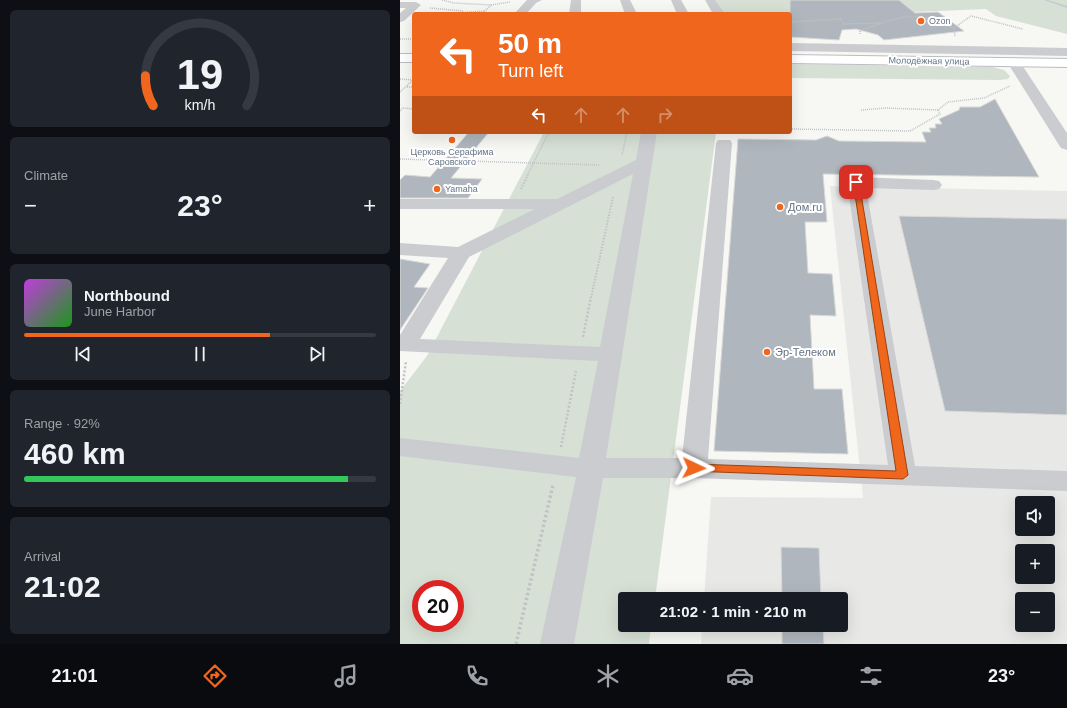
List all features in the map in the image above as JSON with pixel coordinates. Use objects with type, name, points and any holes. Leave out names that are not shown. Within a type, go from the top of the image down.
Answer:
[{"type":"main road","points":[[400,58],[412,58]]},
{"type":"main road","name":"Молодёжная улица","points":[[792,59],[1067,63]]},
{"type":"street","points":[[522,12],[532,0]]},
{"type":"street","points":[[575,12],[576,0]]},
{"type":"street","points":[[625,0],[630,12]]},
{"type":"street","points":[[676,0],[682,12]]},
{"type":"street","points":[[710,0],[718,12]]},
{"type":"street","points":[[400,5],[417,4]]},
{"type":"street","points":[[400,19],[417,4]]},
{"type":"street","points":[[400,19],[412,20]]},
{"type":"street","points":[[792,47],[1067,52]]},
{"type":"street","points":[[1013,62],[1067,145]]},
{"type":"street","points":[[1045,90],[1067,122]]},
{"type":"street","points":[[557,644],[591,468],[610,354],[627,168],[648,134]]},
{"type":"street","points":[[694,468],[724,143]]},
{"type":"street","points":[[400,249],[461,253],[562,204],[627,168]]},
{"type":"street","points":[[903,475],[856,182],[933,185]]},
{"type":"street","points":[[400,204],[562,204]]},
{"type":"street","points":[[461,253],[402,345],[579,354],[610,354]]},
{"type":"street","points":[[400,447],[558,466],[591,468],[694,468],[1067,480]]},
{"type":"path","points":[[442,0],[454,3],[491,4],[514,1]]},
{"type":"path","points":[[417,4],[463,11]]},
{"type":"path","points":[[454,12],[485,11],[491,4]]},
{"type":"path","points":[[954,28],[971,16],[1024,29]]},
{"type":"path","points":[[858,48],[860,31],[898,18],[930,18],[954,28]]},
{"type":"path","points":[[792,22],[841,19],[844,24],[884,23]]},
{"type":"path","points":[[954,28],[955,37]]},
{"type":"path","points":[[400,39],[412,39]]},
{"type":"path","points":[[400,79],[412,80]]},
{"type":"path","points":[[400,92],[412,81]]},
{"type":"path","points":[[792,129],[910,131],[940,114],[938,110],[943,104],[950,101],[985,98],[1014,84]]},
{"type":"path","points":[[405,87],[412,87]]},
{"type":"path","points":[[400,108],[412,108]]},
{"type":"path","points":[[400,111],[403,108]]},
{"type":"path","points":[[861,110],[886,108],[938,110]]},
{"type":"path","points":[[514,204],[548,134]]},
{"type":"path","points":[[516,644],[558,466],[579,354],[627,168],[627,134]]},
{"type":"path","points":[[400,159],[627,168]]},
{"type":"path","points":[[400,404],[407,367],[402,345]]},
{"type":"shaded area","points":[[714,0],[1067,0],[1067,34],[996,16],[986,9],[913,12],[792,13],[792,12],[722,12]]},
{"type":"shaded area","points":[[792,64],[993,67],[1004,70],[1010,76],[1008,79],[999,80],[792,78]]},
{"type":"shaded area","points":[[543,134],[716,134],[656,592],[618,592],[618,632],[650,632],[649,644],[400,644],[400,391],[427,356]]},
{"type":"shaded area","points":[[830,186],[1067,191],[1067,644],[701,644],[702,632],[848,632],[848,592],[704,592],[711,497],[863,498]]},
{"type":"building","points":[[790,0],[899,0],[915,13],[938,12],[964,31],[884,40],[878,35],[856,29],[842,30],[839,40],[792,37],[792,12],[790,12]]},
{"type":"building","name":"Эр-Телеком","points":[[995,99],[1039,177],[823,174],[827,222],[805,222],[808,273],[832,274],[836,316],[810,315],[814,389],[842,389],[848,454],[714,451],[738,139],[816,140],[827,136],[839,141],[926,142],[922,132],[931,132],[929,128],[936,128],[935,124],[942,124],[939,119],[959,110],[960,107],[980,107]]},
{"type":"building","name":"Yamaha","points":[[467,134],[487,134],[451,178],[482,179],[468,198],[400,198],[400,180],[405,175],[430,177]]},
{"type":"building","points":[[899,216],[1067,219],[1067,415],[945,411]]},
{"type":"building","points":[[400,259],[430,264],[414,287],[428,288],[400,330]]},
{"type":"building","points":[[781,547],[819,548],[821,592],[782,592]]},
{"type":"building","points":[[782,632],[823,632],[824,644],[782,644]]},
{"type":"waterway","points":[[1045,0],[1067,7]]},
{"type":"place","name":"Ozon","points":[[921,21]]},
{"type":"place","name":"Церковь Серафима Саровского","points":[[452,140]]},
{"type":"place","name":"Yamaha","points":[[437,189]]},
{"type":"place","name":"Дом.ru","points":[[780,207]]},
{"type":"place","name":"Эр-Телеком","points":[[767,352]]},
{"type":"route","points":[[694,468],[903,475],[856,182]]}]
